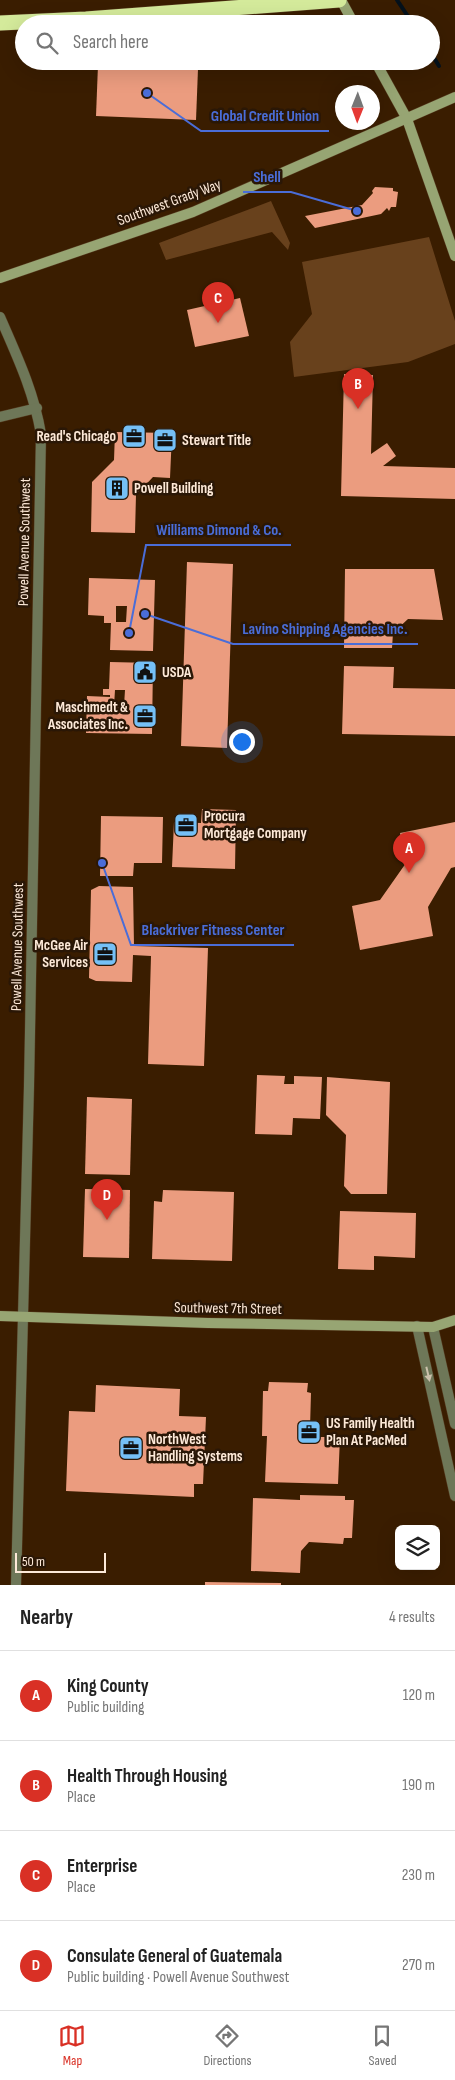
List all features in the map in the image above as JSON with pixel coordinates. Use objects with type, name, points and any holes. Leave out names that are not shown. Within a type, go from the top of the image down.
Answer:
[{"type":"highway","points":[[129,15],[307,4],[340,0]]},
{"type":"highway","points":[[0,23],[15,22]]},
{"type":"street","points":[[340,0],[349,15]]},
{"type":"street","points":[[380,70],[407,119],[455,256]]},
{"type":"street","name":"Southwest Grady Way","points":[[0,278],[193,212],[455,97]]},
{"type":"street","name":"Powell Avenue Southwest","points":[[0,317],[28,381],[37,408],[41,434],[16,1585]]},
{"type":"street","points":[[0,417],[37,408]]},
{"type":"street","name":"Southwest 7th Street","points":[[0,1316],[208,1323],[434,1327],[455,1320]]},
{"type":"street","points":[[417,1326],[455,1496]]},
{"type":"street","points":[[434,1327],[455,1424]]},
{"type":"shaded area","points":[[271,201],[290,243],[288,250],[272,232],[166,260],[159,243]]},
{"type":"shaded area","points":[[429,237],[455,321],[455,344],[408,362],[294,377],[290,342],[312,314],[302,262]]},
{"type":"building","points":[[98,70],[198,70],[196,120],[96,116]]},
{"type":"building","points":[[375,187],[393,188],[393,191],[398,192],[396,207],[391,207],[389,211],[387,208],[381,214],[315,228],[305,216],[362,205],[373,193],[372,191]]},
{"type":"building","points":[[240,298],[249,336],[195,347],[187,310]]},
{"type":"building","points":[[344,374],[373,375],[371,454],[387,443],[396,456],[383,466],[455,468],[455,499],[341,496]]},
{"type":"building","name":"Powell Building","points":[[115,432],[172,433],[170,478],[153,477],[136,495],[135,533],[91,532],[92,482],[114,460]]},
{"type":"building","points":[[187,562],[233,564],[227,748],[181,746]]},
{"type":"building","points":[[345,569],[434,569],[443,620],[408,619],[393,633],[392,648],[344,648]]},
{"type":"building","points":[[89,578],[155,580],[153,651],[110,650],[111,623],[104,623],[104,616],[88,615]],"holes":[[[116,606],[127,606],[126,622],[116,622]]]},
{"type":"building","points":[[110,662],[153,663],[152,734],[86,733],[87,696],[110,697],[110,695],[103,695],[103,689],[109,689]],"holes":[[[115,690],[125,690],[124,706],[114,706]]]},
{"type":"building","points":[[344,666],[394,667],[393,688],[455,689],[455,736],[342,734]]},
{"type":"building","points":[[202,809],[236,810],[235,869],[172,867],[174,822],[201,823]]},
{"type":"building","points":[[101,816],[163,817],[162,863],[134,863],[133,876],[100,876]]},
{"type":"building","points":[[455,822],[455,867],[451,868],[428,907],[433,936],[360,950],[352,906],[380,900],[406,863],[400,833]]},
{"type":"building","points":[[99,886],[133,887],[134,946],[208,948],[204,1066],[148,1064],[151,956],[133,955],[132,982],[96,981],[89,978],[91,890]]},
{"type":"building","points":[[257,1075],[285,1076],[284,1084],[294,1084],[294,1076],[322,1077],[320,1119],[293,1118],[292,1135],[255,1134]]},
{"type":"building","points":[[327,1077],[390,1082],[387,1194],[351,1194],[344,1186],[346,1135],[326,1115]]},
{"type":"building","points":[[87,1097],[132,1099],[130,1175],[85,1174]]},
{"type":"building","points":[[85,1189],[130,1190],[129,1258],[83,1257]]},
{"type":"building","points":[[163,1190],[234,1192],[232,1261],[152,1259],[154,1201],[162,1202]]},
{"type":"building","points":[[340,1211],[416,1213],[415,1258],[374,1256],[374,1270],[338,1269]]},
{"type":"building","points":[[269,1382],[308,1383],[307,1392],[311,1393],[310,1428],[316,1437],[340,1437],[338,1484],[265,1482],[267,1436],[262,1436],[263,1391],[268,1391]]},
{"type":"building","points":[[96,1385],[180,1389],[179,1416],[206,1417],[203,1484],[194,1484],[194,1497],[66,1491],[69,1411],[95,1412]]},
{"type":"building","points":[[300,1495],[345,1496],[345,1500],[354,1500],[352,1538],[344,1538],[343,1544],[309,1542],[301,1551],[300,1573],[251,1571],[253,1498],[300,1500]]},
{"type":"building","points":[[205,1582],[281,1583],[281,1585],[205,1585]]},
{"type":"waterway","points":[[397,0],[407,15]]},
{"type":"place","name":"Global Credit Union","points":[[147,93]]},
{"type":"place","name":"Shell","points":[[357,211]]},
{"type":"place","name":"Enterprise","points":[[218,323]]},
{"type":"place","name":"Health Through Housing","points":[[358,409]]},
{"type":"place","name":"Read's Chicago","points":[[134,436]]},
{"type":"place","name":"Stewart Title","points":[[165,440]]},
{"type":"place","name":"Powell Building","points":[[117,488]]},
{"type":"place","name":"Lavino Shipping Agencies Inc.","points":[[145,614]]},
{"type":"place","name":"Williams Dimond & Co.","points":[[129,633]]},
{"type":"place","name":"USDA","points":[[145,672]]},
{"type":"place","name":"Maschmedt & Associates Inc.","points":[[145,716]]},
{"type":"place","name":"Procura Mortgage Company","points":[[186,825]]},
{"type":"place","name":"Blackriver Fitness Center","points":[[102,863]]},
{"type":"place","name":"King County","points":[[409,873]]},
{"type":"place","name":"McGee Air Services","points":[[105,954]]},
{"type":"place","name":"Consulate General of Guatemala","points":[[107,1220]]},
{"type":"place","name":"US Family Health Plan At PacMed","points":[[309,1432]]},
{"type":"place","name":"NorthWest Handling Systems","points":[[131,1448]]}]
